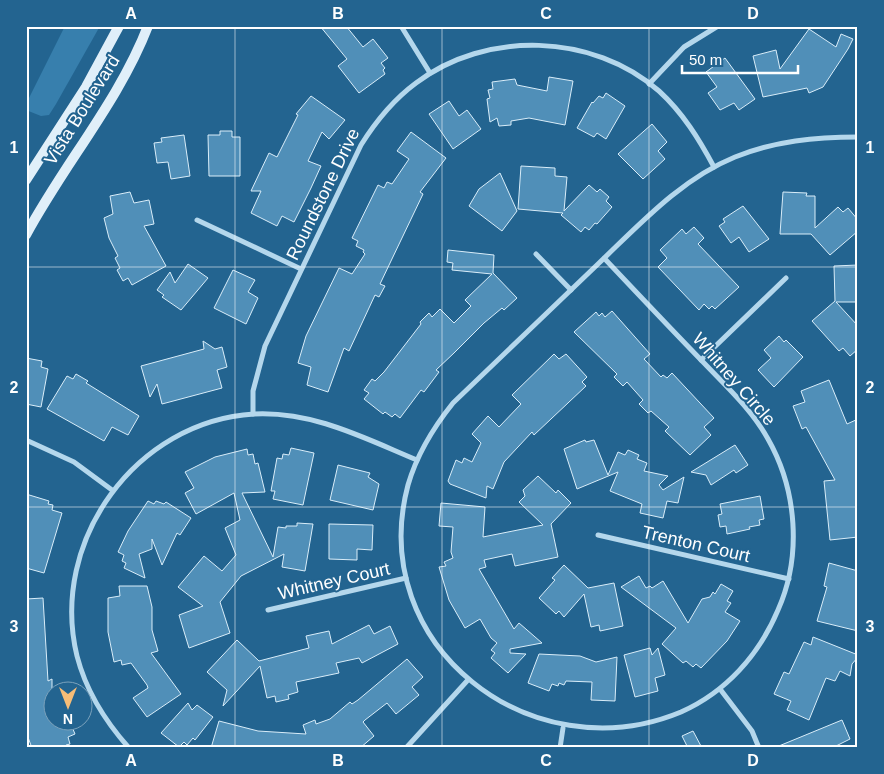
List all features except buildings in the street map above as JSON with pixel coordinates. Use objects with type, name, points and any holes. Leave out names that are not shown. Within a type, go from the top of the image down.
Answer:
[{"type":"main road","name":"Vista Boulevard","points":[[26,180],[86,87],[119,26]]},
{"type":"main road","name":"Vista Boulevard","points":[[26,235],[46,199],[121,82],[148,26]]},
{"type":"street","points":[[401,26],[430,74]]},
{"type":"street","points":[[649,84],[684,47],[718,26]]},
{"type":"street","name":"Roundstone Drive","points":[[253,414],[253,390],[265,346],[361,145],[376,121],[396,100],[430,74],[472,54],[497,48],[525,45],[578,50],[625,68],[649,84],[679,112],[696,134],[714,167]]},
{"type":"street","name":"Whitney Circle","points":[[604,258],[754,418],[768,439],[782,468],[793,522],[793,551],[789,579],[771,627],[756,651],[738,672],[720,688],[693,707],[668,718],[642,726],[607,731],[563,728],[534,721],[509,710],[488,698],[467,681],[442,654],[426,631],[414,605],[406,578],[402,545],[403,516],[408,486],[417,460],[437,424],[453,403],[604,258],[662,203],[688,183],[714,167],[766,147],[797,140],[827,137],[858,137]]},
{"type":"street","points":[[197,220],[301,269]]},
{"type":"street","points":[[536,254],[571,290]]},
{"type":"street","points":[[700,360],[786,278]]},
{"type":"street","points":[[129,748],[98,708],[86,684],[77,656],[72,627],[72,598],[78,560],[84,541],[97,514],[112,490],[132,468],[155,449],[178,435],[226,418],[253,414],[304,417],[331,424],[417,460]]},
{"type":"street","points":[[26,440],[50,449],[74,462],[112,490]]},
{"type":"street","name":"Trenton Court","points":[[598,535],[789,579]]},
{"type":"street","name":"Whitney Court","points":[[268,610],[406,578]]},
{"type":"street","points":[[406,748],[467,681]]},
{"type":"street","points":[[720,688],[748,725],[758,748]]},
{"type":"street","points":[[560,748],[563,728]]},
{"type":"shaded area","points":[[65,26],[100,26],[49,115],[41,116],[26,110],[26,104]]}]
